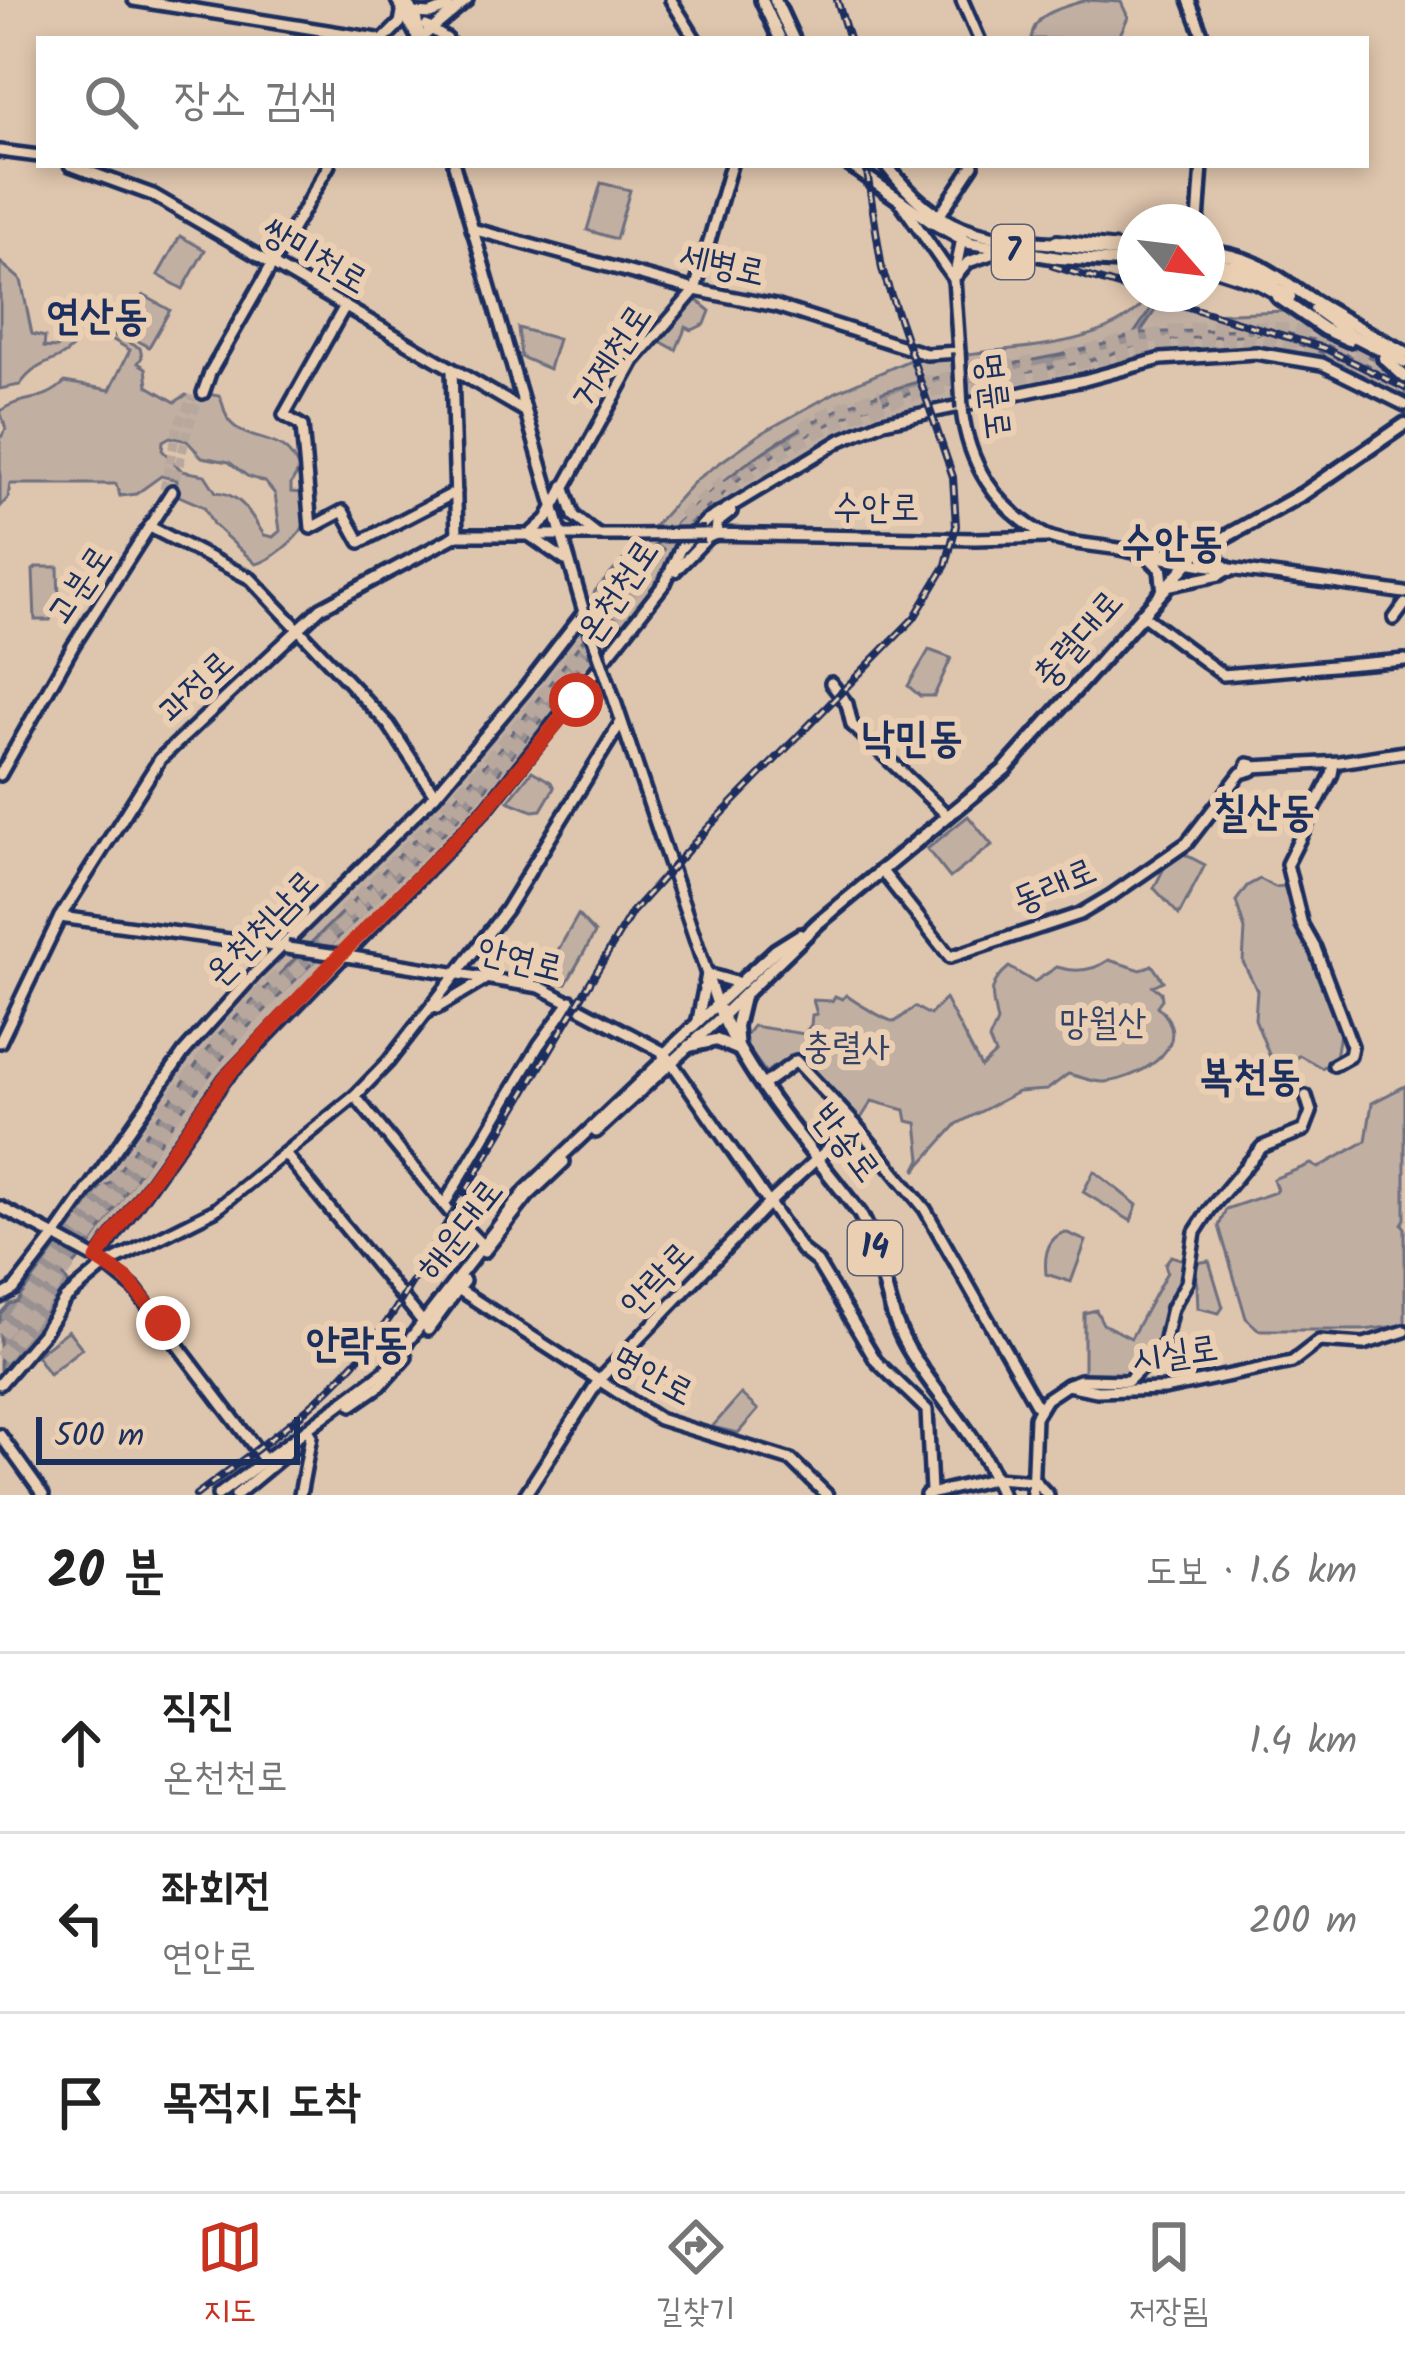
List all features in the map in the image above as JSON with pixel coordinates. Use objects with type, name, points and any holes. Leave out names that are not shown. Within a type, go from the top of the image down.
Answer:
[{"type":"highway","points":[[1053,243],[1117,248]]},
{"type":"highway","points":[[1225,267],[1292,292]]},
{"type":"main road","points":[[134,0],[361,36]]},
{"type":"main road","points":[[425,28],[430,14],[467,0]]},
{"type":"main road","points":[[671,0],[693,36]]},
{"type":"main road","points":[[762,0],[783,36]]},
{"type":"main road","points":[[775,0],[784,36]]},
{"type":"main road","points":[[962,0],[978,36]]},
{"type":"main road","points":[[1189,0],[1203,36]]},
{"type":"main road","points":[[384,36],[400,22],[401,2]]},
{"type":"main road","points":[[401,2],[425,28]]},
{"type":"main road","points":[[401,2],[418,36]]},
{"type":"main road","points":[[425,28],[451,7]]},
{"type":"main road","points":[[448,36],[445,21],[451,7]]},
{"type":"main road","points":[[0,151],[36,156]]},
{"type":"main road","name":"쌍미천로","points":[[78,168],[153,195],[524,410]]},
{"type":"main road","points":[[198,394],[327,168]]},
{"type":"main road","points":[[455,168],[584,612]]},
{"type":"main road","name":"거제천로","points":[[529,535],[540,527],[634,362],[695,290],[730,168]]},
{"type":"main road","name":"7","points":[[854,168],[898,198],[1000,250],[1117,262]]},
{"type":"main road","name":"7","points":[[886,168],[919,203],[962,234],[1053,243]]},
{"type":"main road","points":[[939,216],[971,168]]},
{"type":"main road","points":[[1199,204],[1202,168]]},
{"type":"main road","points":[[898,198],[954,279],[968,262],[1000,250]]},
{"type":"main road","name":"세병로","points":[[472,229],[695,290],[776,306],[926,354],[959,352]]},
{"type":"main road","name":"명륜로","points":[[962,234],[954,279],[967,441],[981,476],[1047,537],[1185,564],[1405,593]]},
{"type":"main road","points":[[1038,253],[1038,245],[1053,243]]},
{"type":"main road","points":[[1225,264],[1265,276],[1350,334],[1405,364]]},
{"type":"main road","points":[[1225,269],[1324,328],[1405,364]]},
{"type":"main road","points":[[1292,292],[1316,302],[1405,364]]},
{"type":"main road","points":[[345,306],[284,415],[302,426],[311,528],[343,511],[360,542],[456,492]]},
{"type":"main road","name":"온천천로","points":[[0,1384],[98,1260],[225,1078],[339,955],[485,810],[665,583],[680,549],[705,522],[870,426],[1161,359],[1256,353],[1307,359],[1405,405]]},
{"type":"main road","points":[[452,369],[458,535]]},
{"type":"main road","name":"충렬대로","points":[[719,1010],[1005,769],[1185,564],[1303,494],[1405,424]]},
{"type":"main road","points":[[564,485],[574,516],[597,535]]},
{"type":"main road","name":"고분로","points":[[0,775],[168,490]]},
{"type":"main road","points":[[665,583],[717,523],[749,498]]},
{"type":"main road","points":[[150,527],[251,579],[388,725],[435,794]]},
{"type":"main road","name":"과정로","points":[[0,1042],[60,917],[160,759],[321,608],[458,535],[634,535]]},
{"type":"main road","points":[[529,535],[546,543],[568,565]]},
{"type":"main road","points":[[568,565],[574,542],[597,535]]},
{"type":"main road","name":"수안로","points":[[634,535],[1047,537]]},
{"type":"main road","points":[[1216,542],[1214,560],[1228,570],[1164,588],[1161,569],[1149,556],[1216,542]]},
{"type":"main road","points":[[1394,619],[1405,604]]},
{"type":"main road","name":"반송로","points":[[584,612],[719,1010],[763,1085],[870,1232],[905,1343],[996,1478],[1001,1495]]},
{"type":"main road","name":"온천천남로","points":[[0,1297],[14,1289],[58,1238],[184,1052],[435,794],[584,612]]},
{"type":"main road","points":[[1141,614],[1223,675],[1405,660]]},
{"type":"main road","points":[[830,683],[847,704],[852,725],[948,816]]},
{"type":"main road","points":[[98,1260],[215,1210],[355,1096],[429,1013],[506,910],[621,722]]},
{"type":"main road","name":"동래로","points":[[881,870],[950,957],[1080,914],[1112,895],[1187,843],[1250,768],[1334,763],[1405,752]]},
{"type":"main road","points":[[1334,763],[1287,866],[1301,925],[1315,948],[1352,1053],[1336,1064]]},
{"type":"main road","points":[[60,917],[284,947]]},
{"type":"main road","name":"안연로","points":[[284,947],[540,987],[667,1059]]},
{"type":"main road","points":[[218,1495],[381,1385],[528,1196],[667,1059],[691,1029],[700,1016],[707,974],[741,988],[738,1048],[716,1040],[688,1046]]},
{"type":"main road","points":[[429,1013],[490,978]]},
{"type":"main road","points":[[444,1205],[539,1045],[571,1001]]},
{"type":"main road","points":[[691,1029],[719,1010]]},
{"type":"main road","points":[[667,1059],[688,1046],[719,1010]]},
{"type":"main road","points":[[667,1059],[802,1250],[818,1262],[876,1361],[927,1410],[929,1493],[996,1478],[1035,1481],[1048,1495]]},
{"type":"main road","points":[[763,1085],[796,1061],[925,1209],[1038,1408],[1032,1495]]},
{"type":"main road","points":[[355,1096],[485,1248]]},
{"type":"main road","points":[[1038,1408],[1067,1385],[1080,1380],[1128,1381],[1153,1360],[1187,1282],[1195,1232],[1262,1147],[1304,1130],[1311,1112],[1306,1096]]},
{"type":"main road","name":"안락로","points":[[525,1495],[599,1380],[769,1203],[855,1124]]},
{"type":"main road","name":"해운대로","points":[[427,1326],[532,1183],[585,1137]]},
{"type":"main road","points":[[285,1154],[427,1326]]},
{"type":"main road","points":[[0,1207],[127,1279],[254,1444],[264,1464]]},
{"type":"main road","points":[[473,1235],[493,1233]]},
{"type":"main road","points":[[472,1260],[473,1235]]},
{"type":"main road","name":"명안로","points":[[458,1289],[663,1420],[791,1460],[827,1495]]},
{"type":"main road","name":"시실로","points":[[1067,1385],[1097,1391],[1164,1390],[1292,1362],[1319,1341],[1364,1344],[1405,1331]]},
{"type":"main road","points":[[233,1495],[278,1450],[309,1433]]},
{"type":"main road","points":[[299,1495],[309,1433]]},
{"type":"main road","points":[[0,1435],[43,1495]]},
{"type":"main road","points":[[254,1444],[278,1450]]},
{"type":"green space","points":[[1086,0],[1121,2],[1128,17],[1119,36],[1032,36],[1038,22],[1059,8]]},
{"type":"green space","points":[[601,183],[630,190],[616,239],[587,230]]},
{"type":"green space","points":[[180,236],[205,250],[183,289],[158,275]]},
{"type":"green space","points":[[0,262],[21,280],[32,334],[45,337],[44,347],[57,348],[65,341],[74,346],[34,370],[20,385],[0,389]]},
{"type":"green space","points":[[143,295],[170,310],[149,347],[122,332]]},
{"type":"green space","points":[[694,298],[710,311],[705,324],[692,330],[686,327],[676,350],[656,339]]},
{"type":"green space","points":[[1287,311],[1405,382],[1405,401],[1300,356],[1189,355],[969,401],[967,354],[1067,341],[1115,325],[1134,312]]},
{"type":"green space","points":[[518,328],[558,339],[549,369],[521,357]]},
{"type":"green space","points":[[111,334],[140,348],[138,363],[146,368],[148,386],[175,402],[186,395],[194,399],[219,396],[228,419],[238,429],[277,444],[293,458],[299,470],[291,492],[303,493],[305,521],[283,549],[256,564],[213,524],[204,507],[177,495],[177,480],[161,476],[136,494],[120,496],[116,484],[10,484],[8,498],[0,507],[0,439],[6,429],[0,411],[48,394],[65,382],[110,390],[130,350],[110,338]],"holes":[[[170,437],[187,441],[202,457],[229,462],[265,482],[275,494],[280,531],[273,537],[264,535],[239,501],[216,492],[205,475],[182,471],[162,450],[163,441]]]},
{"type":"green space","points":[[953,354],[955,404],[878,421],[729,510],[602,648],[588,609],[595,591],[696,480],[760,434],[838,391],[919,356]]},
{"type":"green space","points":[[58,567],[59,604],[50,620],[35,620],[33,570]]},
{"type":"green space","points":[[579,625],[592,662],[570,701],[512,777],[344,950],[291,942],[461,773]]},
{"type":"green space","points":[[929,650],[951,658],[934,696],[920,696],[908,686]]},
{"type":"green space","points":[[532,771],[554,788],[541,810],[508,801]]},
{"type":"green space","points":[[968,816],[992,845],[950,878],[927,849]]},
{"type":"green space","points":[[1184,854],[1205,865],[1179,915],[1154,888],[1165,866]]},
{"type":"green space","points":[[1260,879],[1284,886],[1340,1033],[1336,1058],[1322,1068],[1299,1055],[1292,1064],[1270,1057],[1255,1019],[1257,990],[1243,962],[1245,930],[1236,901],[1247,886]]},
{"type":"green space","points":[[578,915],[595,933],[566,984],[541,980]]},
{"type":"green space","points":[[282,951],[332,960],[223,1077],[101,1247],[93,1249],[64,1233],[187,1053]]},
{"type":"green space","name":"망월산","points":[[1109,960],[1141,970],[1152,965],[1163,981],[1153,986],[1161,992],[1157,1006],[1172,1033],[1161,1056],[1120,1079],[1101,1082],[1068,1074],[1047,1090],[1018,1092],[957,1124],[915,1171],[921,1159],[917,1123],[907,1121],[905,1110],[872,1101],[860,1120],[797,1058],[766,1073],[743,1039],[753,1026],[804,1034],[812,1015],[817,1014],[813,1000],[832,1001],[846,995],[895,1022],[915,1007],[930,1015],[945,999],[981,1067],[995,1054],[989,1040],[997,1022],[992,992],[1009,967],[1034,982],[1057,967],[1084,970]]},
{"type":"green space","points":[[1405,1086],[1405,1325],[1259,1330],[1246,1318],[1219,1226],[1226,1209],[1273,1193],[1277,1190],[1273,1179],[1311,1164],[1318,1168],[1366,1141],[1372,1103]]},
{"type":"green space","points":[[1094,1171],[1137,1205],[1131,1221],[1083,1192]]},
{"type":"green space","points":[[1065,1232],[1086,1241],[1071,1282],[1046,1274],[1048,1248]]},
{"type":"green space","points":[[1171,1256],[1184,1260],[1183,1275],[1168,1327],[1149,1358],[1123,1375],[1084,1375],[1084,1313],[1096,1310],[1103,1324],[1131,1338]]},
{"type":"green space","points":[[1209,1261],[1223,1307],[1219,1313],[1198,1308],[1196,1263]]},
{"type":"green space","points":[[68,1330],[82,1348],[49,1374],[36,1355]]},
{"type":"green space","points":[[741,1394],[758,1410],[738,1433],[712,1427]]},
{"type":"shaded area","points":[[1149,312],[1154,312],[1140,333],[1268,328],[1321,342],[1373,367],[1372,371],[1268,333],[1149,341],[1090,361],[936,386],[865,407],[747,472],[665,547],[545,716],[474,803],[243,1032],[64,1277],[67,1291],[0,1375],[0,1314],[17,1302],[95,1193],[110,1183],[217,1036],[436,819],[501,747],[656,545],[685,515],[783,439],[856,402],[935,378],[1059,355],[1133,335]]},
{"type":"tunnel","points":[[1288,297],[1333,329]]},
{"type":"tunnel","points":[[1067,357],[1155,335],[1245,327],[1304,334],[1400,370]]},
{"type":"tunnel","points":[[0,1358],[209,1068],[303,964],[490,777],[658,555],[711,501],[744,476],[815,433],[888,401],[1175,343],[1262,341],[1405,382]]},
{"type":"tunnel","points":[[919,384],[1033,363]]},
{"type":"tunnel","points":[[172,491],[188,428],[203,393]]},
{"type":"tunnel","points":[[802,429],[832,412],[881,395]]},
{"type":"tunnel","points":[[164,489],[178,425],[193,396]]},
{"type":"tunnel","points":[[682,518],[724,482]]},
{"type":"tunnel","points":[[343,914],[469,784],[583,644]]},
{"type":"tunnel","points":[[0,1334],[204,1060],[280,975]]},
{"type":"tunnel","points":[[697,1033],[724,1008]]},
{"type":"railway","points":[[837,0],[848,36]]},
{"type":"railway","points":[[196,1495],[308,1408],[380,1332],[632,912],[914,618],[946,565],[956,526],[953,477],[882,269],[866,168]]},
{"type":"railway","points":[[1053,266],[1117,286]]},
{"type":"railway","points":[[1205,312],[1324,348],[1405,388]]},
{"type":"district","name":"연산동","points":[[97,317]]},
{"type":"district","name":"수안동","points":[[1172,544]]},
{"type":"district","name":"낙민동","points":[[912,739]]},
{"type":"district","name":"칠산동","points":[[1264,813]]},
{"type":"district","name":"복천동","points":[[1250,1077]]},
{"type":"district","name":"안락동","points":[[357,1345]]},
{"type":"route","points":[[163,1323],[127,1279],[97,1259],[105,1246],[225,1078],[340,955],[430,870],[576,700]]},
{"type":"park label","name":"충렬사","points":[[847,1048]]}]
